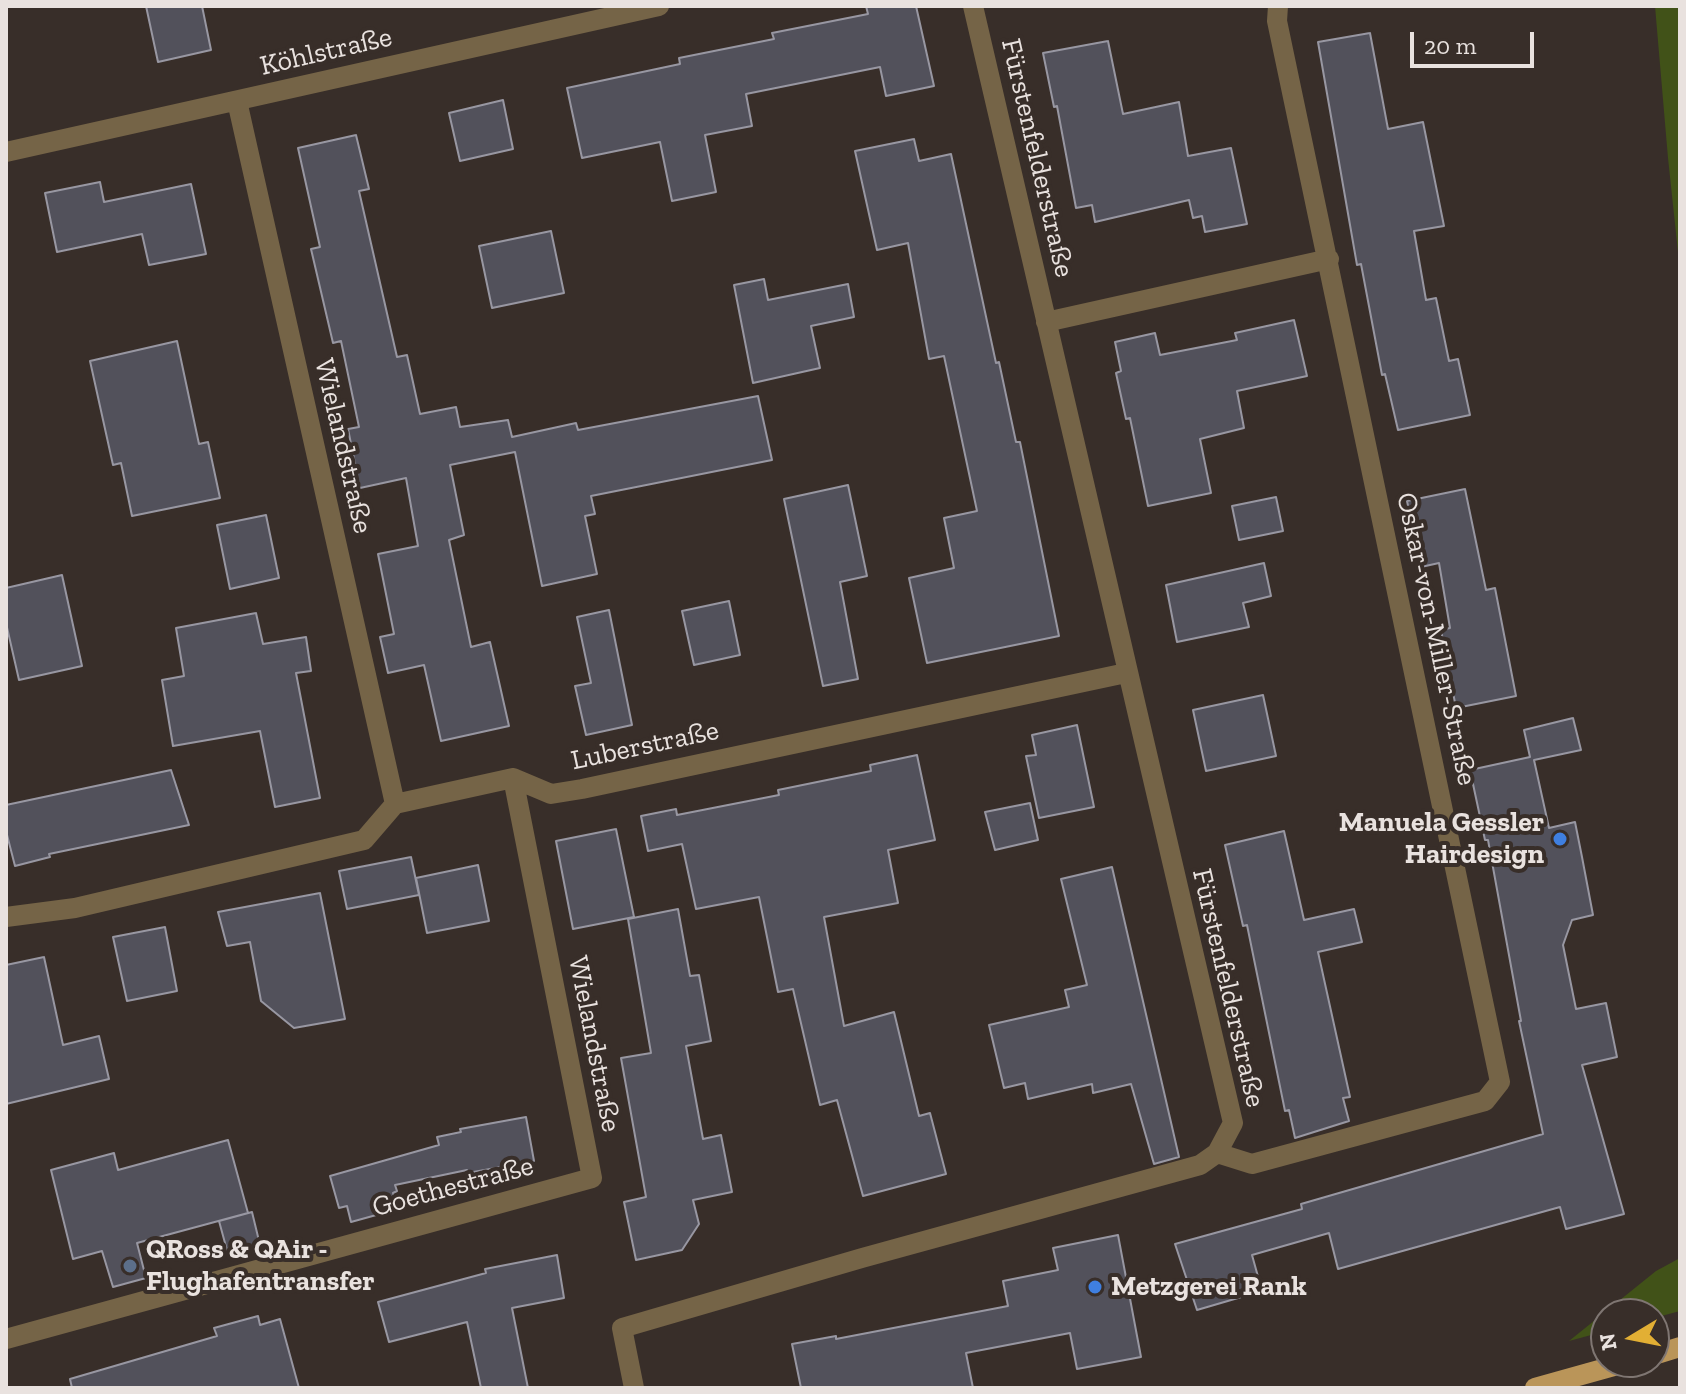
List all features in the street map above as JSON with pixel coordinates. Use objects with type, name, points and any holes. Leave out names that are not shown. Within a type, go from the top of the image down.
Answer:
[{"type":"main road","points":[[1535,1388],[1590,1373]]},
{"type":"street","name":"Köhlstraße","points":[[6,152],[659,6]]},
{"type":"street","name":"Fürstenfelderstraße","points":[[973,6],[1233,1123],[1217,1153]]},
{"type":"street","name":"Oskar-von-Miller-Straße","points":[[1217,1153],[1252,1164],[1485,1101],[1500,1082],[1277,21],[1278,6]]},
{"type":"street","name":"Wielandstraße","points":[[237,101],[395,804]]},
{"type":"street","name":"Fürstenfelderstraße","points":[[1046,322],[1329,259]]},
{"type":"street","name":"Luberstraße","points":[[513,778],[551,794],[582,789],[1126,673]]},
{"type":"street","name":"Wielandstraße","points":[[513,778],[592,1178]]},
{"type":"street","points":[[6,917],[75,908],[364,840],[395,804],[513,778]]},
{"type":"street","points":[[634,1388],[622,1328],[854,1260],[1200,1165],[1217,1153]]},
{"type":"street","name":"Goethestraße","points":[[6,1339],[592,1178]]},
{"type":"green space","points":[[1655,6],[1680,6],[1680,271],[1668,158]]},
{"type":"green space","points":[[1680,1258],[1680,1311],[1670,1314],[1670,1298],[1622,1298],[1656,1271]]},
{"type":"green space","points":[[1590,1324],[1590,1335],[1569,1341]]},
{"type":"building","points":[[146,6],[202,6],[211,50],[158,62]]},
{"type":"building","points":[[866,6],[916,6],[934,86],[886,96],[880,67],[746,94],[752,126],[705,135],[716,192],[672,201],[660,142],[582,158],[567,88],[680,64],[679,58],[774,39],[772,33],[868,14]]},
{"type":"building","points":[[1370,33],[1388,129],[1423,122],[1444,226],[1414,231],[1426,300],[1436,298],[1449,361],[1458,359],[1470,415],[1398,430],[1385,374],[1382,375],[1361,264],[1357,265],[1318,42]]},
{"type":"building","points":[[1108,41],[1123,114],[1179,102],[1188,156],[1231,148],[1247,224],[1205,232],[1202,216],[1193,218],[1189,200],[1095,222],[1092,205],[1076,208],[1057,106],[1054,107],[1043,53]]},
{"type":"building","points":[[503,100],[513,149],[460,161],[449,113]]},
{"type":"building","points":[[356,135],[369,189],[359,191],[397,357],[407,355],[420,414],[456,407],[460,427],[508,420],[512,437],[576,423],[578,430],[758,396],[772,460],[591,496],[595,514],[585,516],[597,574],[542,586],[515,452],[450,465],[464,535],[449,540],[471,647],[490,642],[509,726],[441,741],[424,665],[388,673],[380,637],[394,634],[378,554],[418,546],[406,478],[360,488],[348,429],[359,427],[341,341],[333,343],[311,249],[320,247],[298,148]]},
{"type":"building","points":[[914,139],[919,161],[951,154],[996,363],[999,362],[1016,442],[1020,442],[1059,636],[927,663],[909,578],[954,568],[944,518],[977,511],[944,356],[929,359],[908,243],[877,250],[855,151]]},
{"type":"building","points":[[100,182],[104,202],[191,184],[206,254],[149,265],[142,234],[57,252],[45,193]]},
{"type":"building","points":[[551,231],[564,293],[492,308],[479,246]]},
{"type":"building","points":[[764,279],[768,300],[848,284],[854,317],[811,326],[820,368],[753,383],[734,285]]},
{"type":"building","points":[[1294,320],[1307,376],[1237,391],[1244,428],[1200,439],[1211,493],[1148,506],[1130,418],[1126,419],[1116,373],[1121,371],[1115,342],[1155,333],[1160,355],[1237,340],[1235,333]]},
{"type":"building","points":[[177,341],[199,444],[208,442],[220,498],[132,516],[121,463],[113,465],[90,361]]},
{"type":"building","points":[[848,485],[867,576],[840,582],[858,679],[823,686],[784,499]]},
{"type":"building","points":[[1465,489],[1486,590],[1495,588],[1516,696],[1456,708],[1441,630],[1450,628],[1439,563],[1421,567],[1407,501]]},
{"type":"building","points":[[1276,497],[1283,531],[1239,540],[1232,506]]},
{"type":"building","points":[[266,515],[279,578],[230,589],[217,525]]},
{"type":"building","points":[[1264,563],[1271,596],[1243,603],[1249,627],[1177,642],[1166,585]]},
{"type":"building","points":[[62,575],[82,666],[19,680],[6,623],[6,588]]},
{"type":"building","points":[[729,601],[740,655],[694,665],[682,611]]},
{"type":"building","points":[[609,610],[632,725],[586,735],[575,686],[591,683],[577,617]]},
{"type":"building","points":[[256,613],[263,644],[306,637],[311,671],[296,673],[320,798],[275,807],[260,731],[173,746],[162,680],[184,676],[176,628]]},
{"type":"building","points":[[1263,695],[1276,756],[1206,771],[1193,710]]},
{"type":"building","points":[[1573,718],[1581,750],[1534,760],[1549,828],[1575,822],[1582,857],[1593,915],[1572,920],[1563,945],[1576,1009],[1606,1003],[1617,1057],[1582,1065],[1624,1214],[1566,1229],[1560,1207],[1338,1269],[1329,1233],[1252,1255],[1262,1291],[1197,1310],[1175,1244],[1302,1209],[1301,1204],[1543,1134],[1519,1021],[1488,840],[1485,840],[1470,770],[1530,757],[1524,730]]},
{"type":"building","points":[[1077,725],[1094,807],[1039,818],[1026,756],[1036,755],[1032,735]]},
{"type":"building","points":[[917,755],[935,840],[888,850],[898,903],[824,917],[844,1026],[894,1012],[919,1116],[930,1113],[946,1174],[863,1196],[837,1100],[820,1105],[793,989],[778,992],[759,897],[696,909],[682,844],[648,851],[641,816],[676,809],[677,815],[779,795],[778,790],[871,771],[870,765]]},
{"type":"building","points":[[171,770],[189,825],[49,854],[50,857],[15,866],[6,831],[6,805]]},
{"type":"building","points":[[1030,803],[1038,840],[995,850],[985,812]]},
{"type":"building","points":[[616,829],[634,917],[573,929],[556,841]]},
{"type":"building","points":[[1284,831],[1304,920],[1354,909],[1362,942],[1318,952],[1350,1097],[1343,1098],[1349,1121],[1295,1138],[1289,1110],[1285,1111],[1247,925],[1243,926],[1225,845]]},
{"type":"building","points":[[411,857],[419,895],[347,909],[339,871]]},
{"type":"building","points":[[478,865],[489,921],[427,933],[416,878]]},
{"type":"building","points":[[1112,867],[1179,1157],[1154,1164],[1131,1084],[1093,1093],[1092,1084],[1028,1099],[1025,1083],[1004,1088],[989,1025],[1069,1007],[1065,990],[1087,985],[1061,879]]},
{"type":"building","points":[[320,893],[345,1019],[294,1028],[261,1001],[250,942],[227,946],[218,912]]},
{"type":"building","points":[[678,909],[690,976],[699,975],[711,1041],[686,1046],[703,1139],[721,1135],[732,1192],[693,1200],[699,1224],[682,1250],[636,1260],[624,1202],[646,1197],[621,1058],[651,1053],[628,919]]},
{"type":"building","points":[[165,927],[177,991],[127,1001],[113,937]]},
{"type":"building","points":[[44,957],[63,1045],[99,1036],[109,1079],[6,1104],[6,965]]},
{"type":"building","points":[[526,1117],[534,1161],[468,1173],[467,1170],[395,1185],[397,1191],[393,1193],[398,1209],[351,1222],[347,1206],[339,1208],[330,1176],[439,1145],[437,1137],[461,1132],[460,1129]]},
{"type":"building","points":[[228,1140],[248,1213],[137,1243],[146,1278],[113,1287],[102,1251],[73,1259],[51,1170],[114,1153],[118,1170]]},
{"type":"building","points":[[252,1212],[260,1245],[228,1254],[219,1221]]},
{"type":"building","points":[[1118,1235],[1141,1357],[1077,1369],[1070,1333],[966,1353],[973,1388],[801,1388],[792,1344],[836,1336],[836,1339],[1008,1306],[1003,1281],[1058,1270],[1053,1248]]},
{"type":"building","points":[[557,1255],[564,1298],[512,1308],[528,1388],[481,1388],[467,1322],[389,1342],[378,1302],[486,1273],[485,1269]]},
{"type":"building","points":[[258,1316],[260,1325],[280,1319],[299,1388],[72,1388],[70,1379],[217,1336],[214,1328]]},
{"type":"place","name":"Manuela Gessler Hairdesign","points":[[1560,839]]},
{"type":"place","name":"QRoss & QAir - Flughafentransfer","points":[[130,1266]]},
{"type":"place","name":"Metzgerei Rank","points":[[1095,1287]]}]
